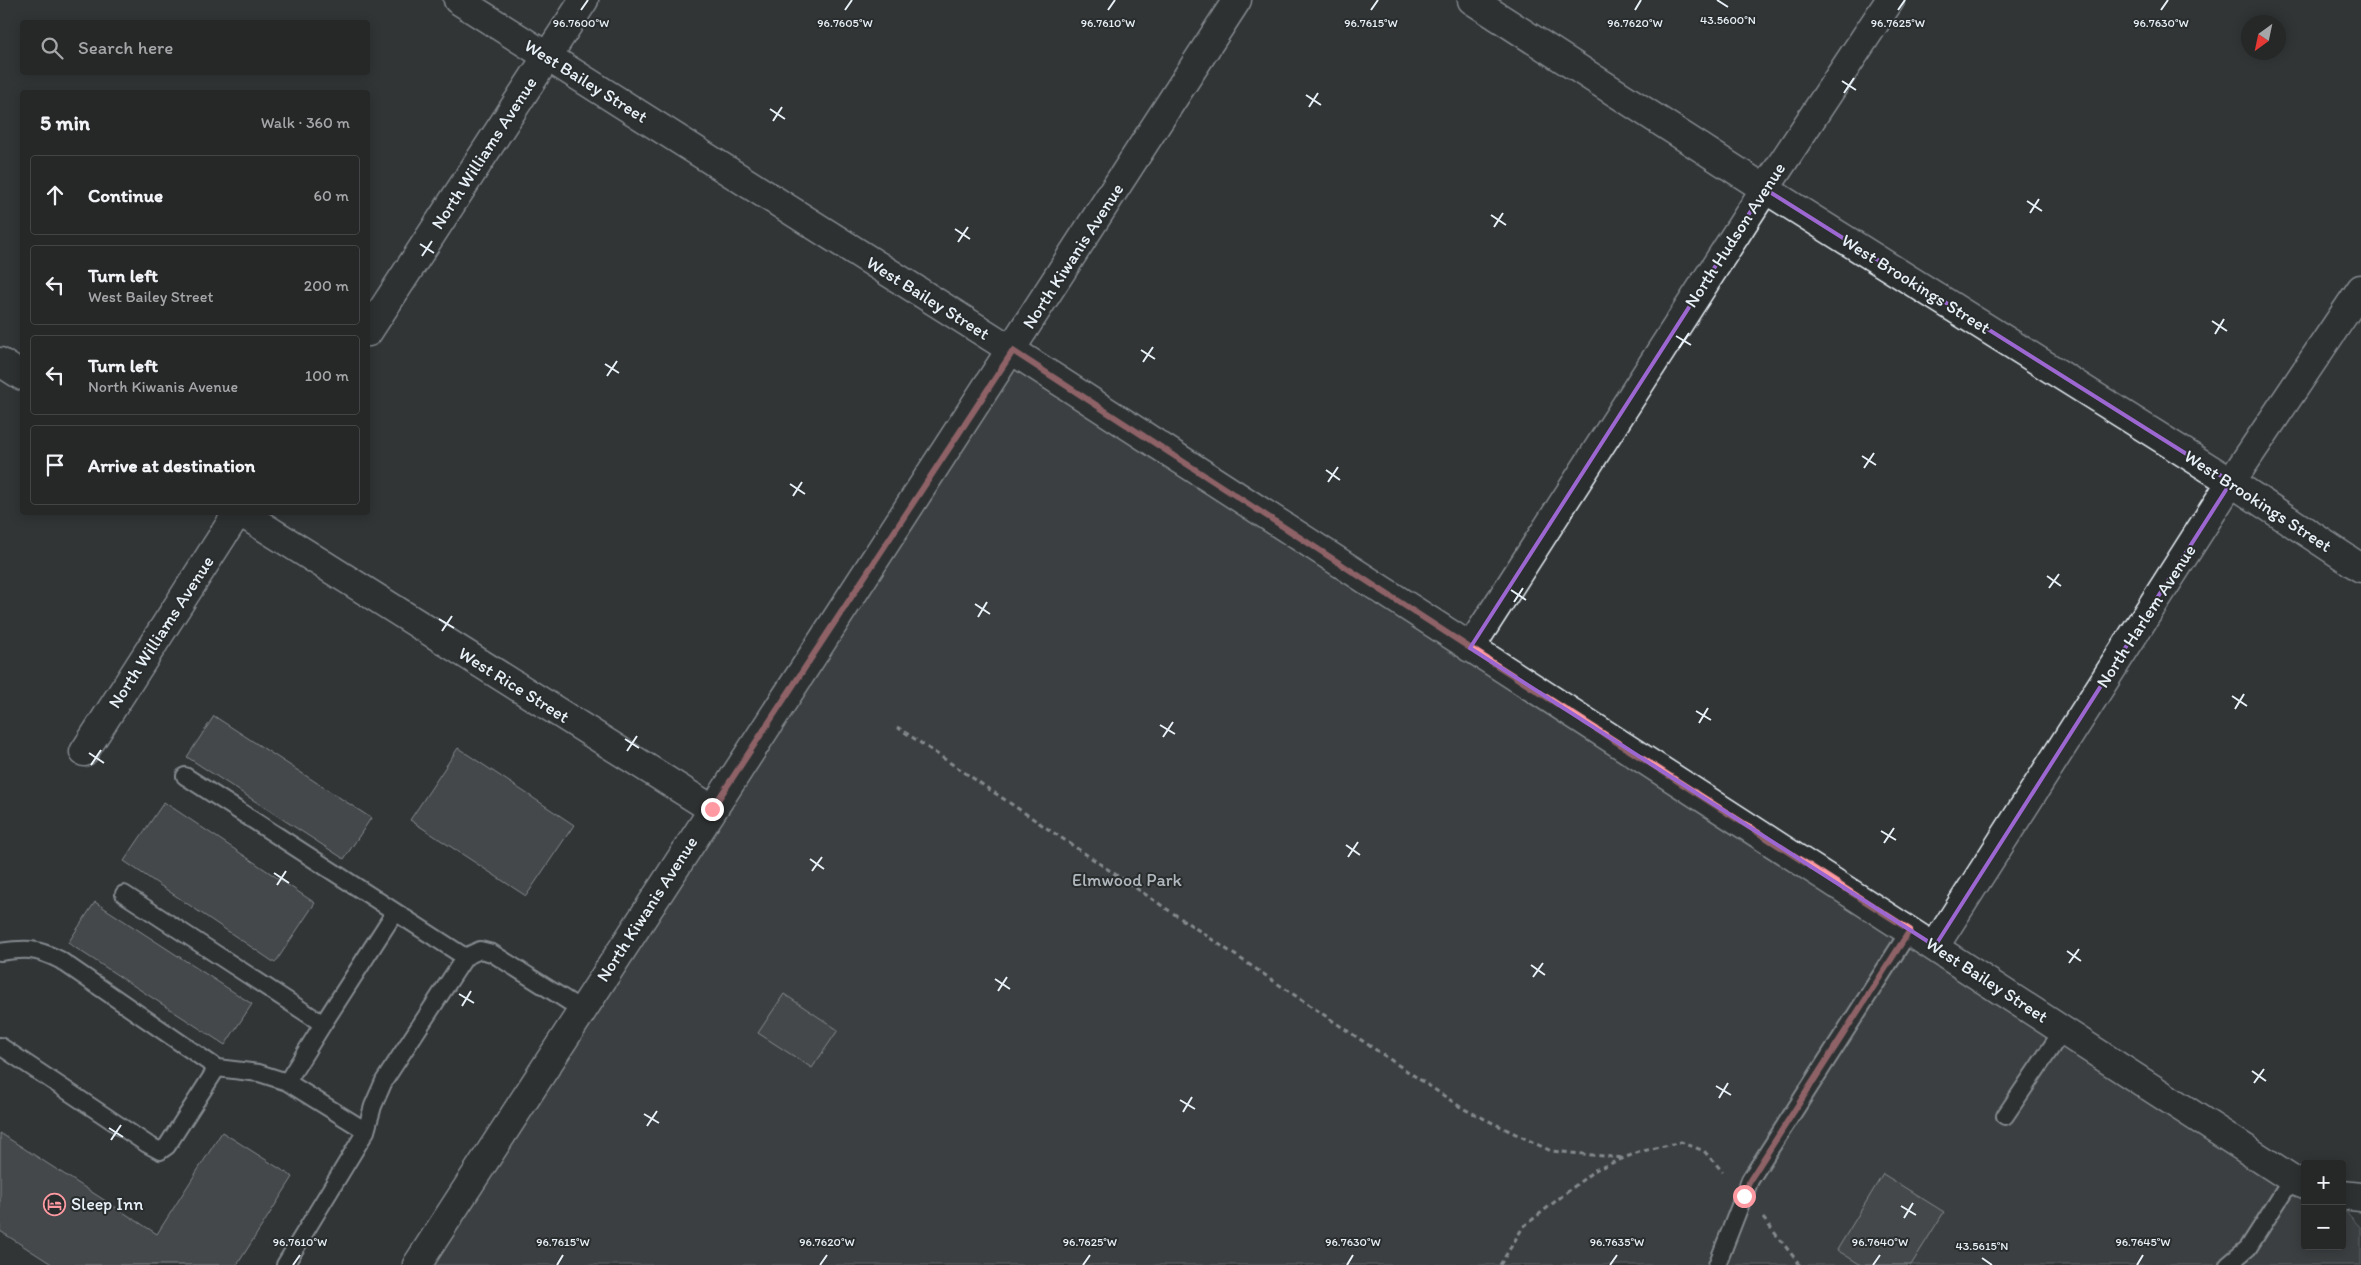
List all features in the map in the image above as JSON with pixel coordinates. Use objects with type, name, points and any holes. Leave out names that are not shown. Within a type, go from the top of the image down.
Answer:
[{"type":"street","name":"West Bailey Street","points":[[458,0],[1013,351],[1470,648],[2299,1181]]},
{"type":"street","name":"North Williams Avenue","points":[[370,329],[584,0]]},
{"type":"street","name":"North Kiwanis Avenue","points":[[416,1265],[712,809],[1013,351],[1237,0]]},
{"type":"street","name":"West Brookings Street","points":[[1472,0],[1765,189],[2231,482],[2361,568]]},
{"type":"street","name":"North Hudson Avenue","points":[[1470,648],[1765,189],[1890,0]]},
{"type":"street","name":"North Harlem Avenue","points":[[1935,946],[2231,482],[2361,289]]},
{"type":"street","points":[[0,362],[20,375]]},
{"type":"street","name":"North Williams Avenue","points":[[84,752],[242,515]]},
{"type":"street","name":"West Rice Street","points":[[245,515],[712,809]]},
{"type":"street","points":[[2346,1195],[2361,1197]]},
{"type":"lane","points":[[185,776],[466,957]]},
{"type":"lane","points":[[124,894],[323,1024]]},
{"type":"lane","points":[[287,1082],[396,912]]},
{"type":"lane","points":[[1717,1265],[1750,1180],[1910,930]]},
{"type":"lane","points":[[0,952],[21,949],[40,950],[60,960],[217,1068],[243,1070],[287,1082],[366,1131]]},
{"type":"lane","points":[[285,1265],[366,1131],[373,1106],[384,1081],[466,957],[480,950],[492,953],[582,1010]]},
{"type":"lane","points":[[2006,1116],[2063,1030]]},
{"type":"lane","points":[[0,1046],[147,1144],[160,1150],[167,1146],[217,1068]]},
{"type":"lane","points":[[2228,1265],[2248,1248],[2299,1181]]},
{"type":"path","points":[[897,727],[1462,1108],[1551,1151],[1624,1158]]},
{"type":"path","points":[[1500,1265],[1523,1227],[1595,1170],[1639,1152],[1681,1142],[1704,1151],[1784,1242],[1800,1265]]},
{"type":"highlighted area","points":[[1765,189],[2231,482],[1935,946],[1470,648]]},
{"type":"green space","name":"Elmwood Park","points":[[1013,351],[2301,1174],[2301,1250],[2346,1250],[2346,1211],[2361,1228],[2361,1265],[418,1265]]},
{"type":"building","points":[[214,716],[371,818],[344,859],[187,757]]},
{"type":"building","points":[[458,748],[574,825],[526,896],[410,820]]},
{"type":"building","points":[[164,802],[315,903],[275,963],[124,861]]},
{"type":"building","points":[[95,902],[252,1004],[225,1045],[68,943]]},
{"type":"building","points":[[784,994],[838,1030],[812,1068],[758,1033]]},
{"type":"building","name":"Sleep Inn","points":[[222,1132],[293,1177],[237,1265],[53,1265],[0,1231],[0,1133],[157,1234]]},
{"type":"building","points":[[1883,1174],[1944,1212],[1911,1265],[1861,1265],[1837,1250]]},
{"type":"place","name":"Sleep Inn","points":[[55,1204]]},
{"type":"route","points":[[712,809],[1013,351],[1470,648],[1910,930],[1750,1180],[1744,1196]]}]
